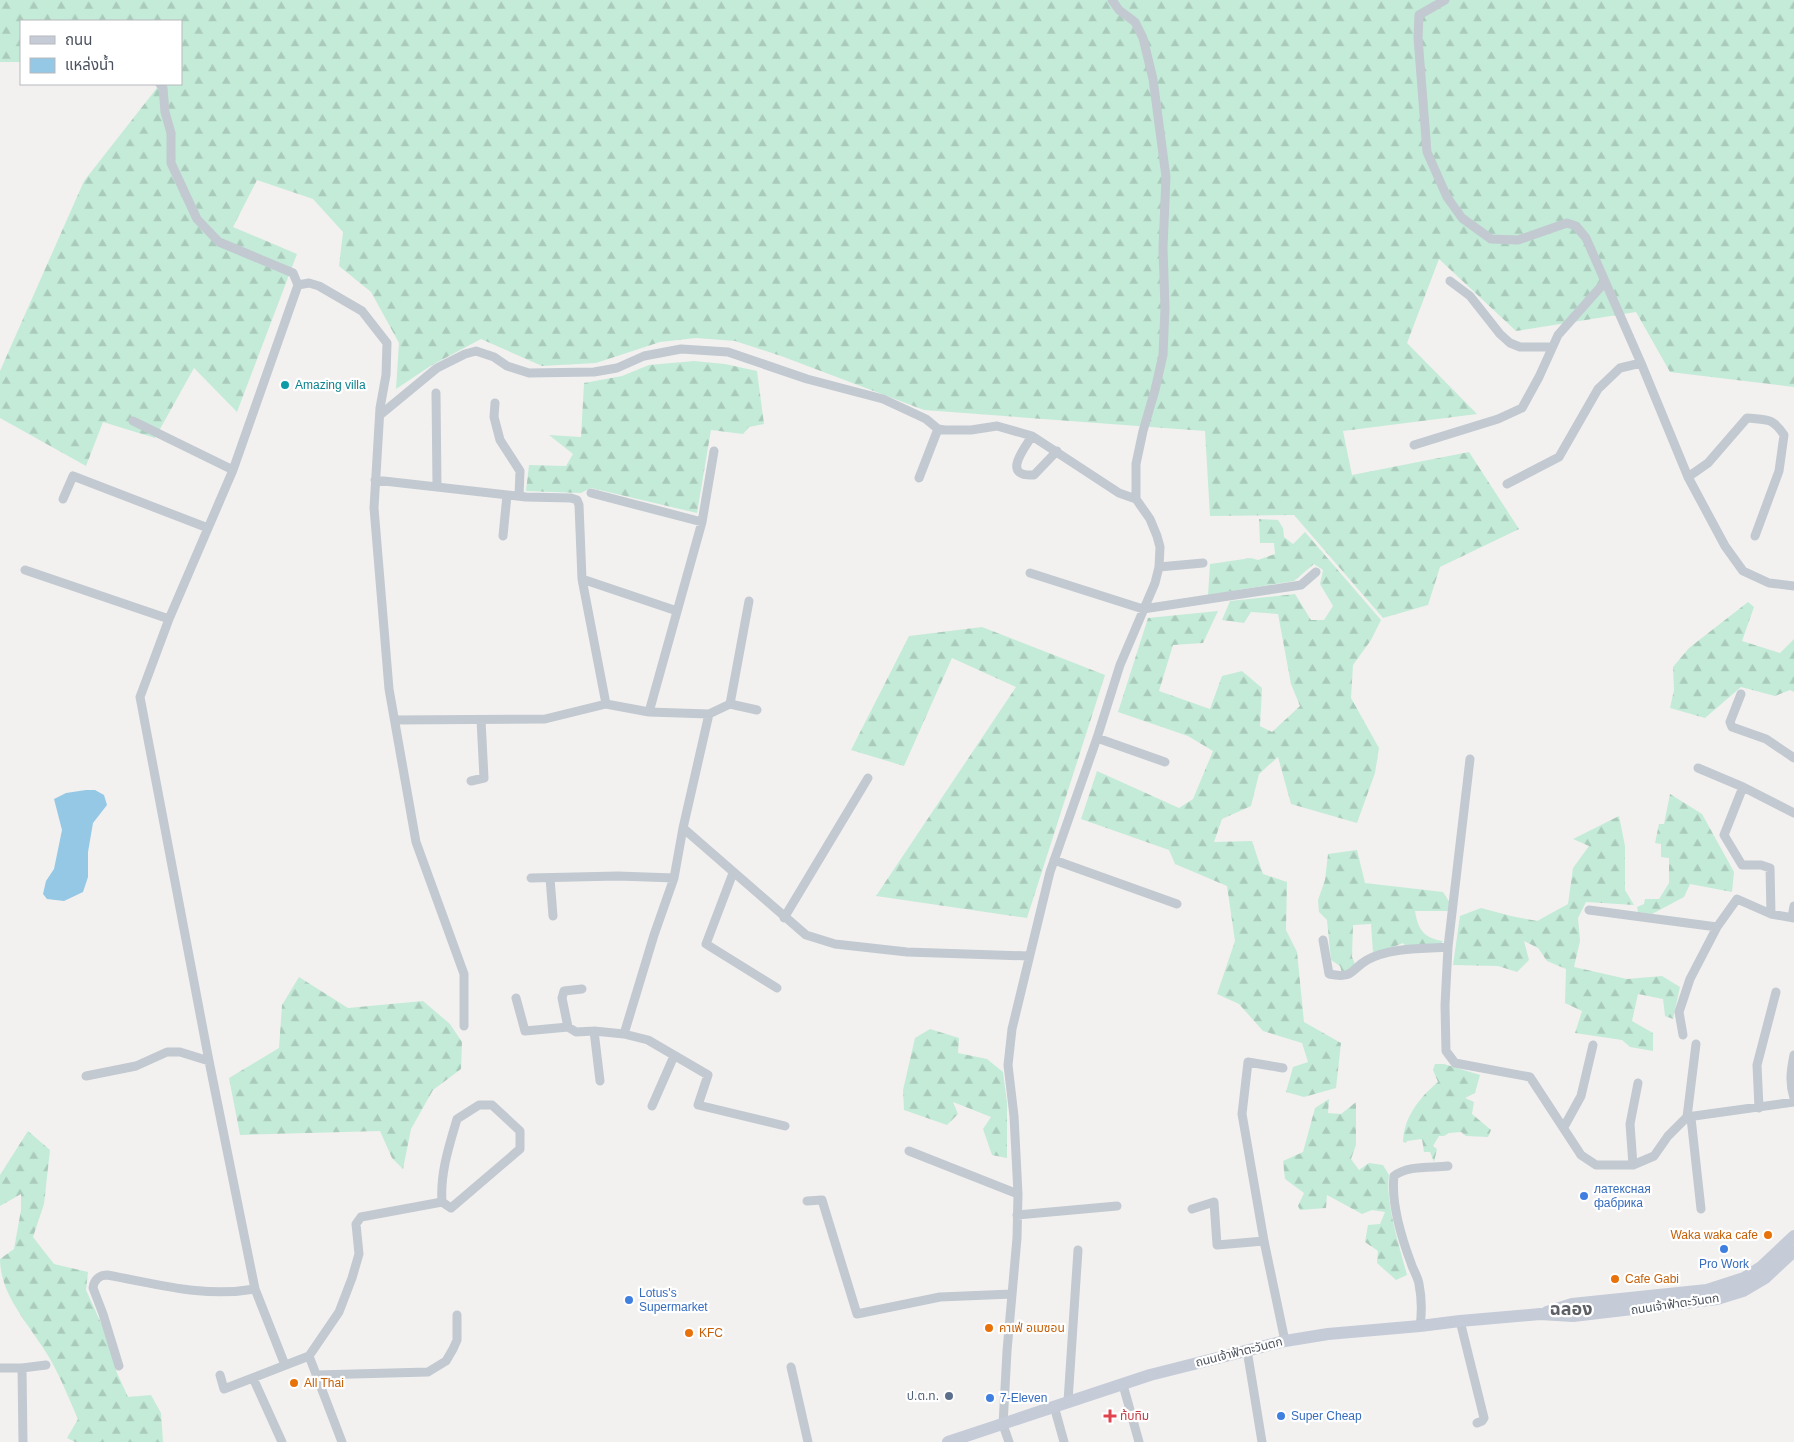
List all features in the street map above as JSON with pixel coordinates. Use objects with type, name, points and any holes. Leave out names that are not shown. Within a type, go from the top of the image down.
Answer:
[{"type":"main road","name":"ถนนเจ้าฟ้าตะวันตก","points":[[1656,1301],[1707,1290],[1744,1278],[1761,1267],[1794,1236]]},
{"type":"main road","name":"ถนนเจ้าฟ้าตะวันตก","points":[[948,1442],[1150,1375],[1285,1341],[1328,1334],[1540,1314],[1573,1316],[1656,1301],[1718,1299],[1743,1291],[1765,1278],[1794,1250]]},
{"type":"street","points":[[1009,1442],[1003,1425],[1017,1238],[1018,1194],[1014,1116],[1008,1065],[1012,1029],[1054,860],[1097,738],[1120,665],[1155,583],[1160,566],[1160,547],[1157,536],[1150,520],[1136,499],[1136,464],[1163,355],[1165,308],[1163,248],[1166,177],[1153,79],[1143,38],[1135,22],[1119,10],[1112,0]]},
{"type":"street","points":[[1445,0],[1419,14],[1418,38],[1427,152],[1447,197],[1462,218],[1490,239],[1518,240],[1568,223],[1576,226],[1586,238],[1641,363],[1688,477],[1725,546],[1743,571],[1769,583],[1794,586]]},
{"type":"street","points":[[161,85],[163,88],[165,112],[171,134],[171,163],[197,219],[219,242],[293,273],[298,285],[233,470],[169,619],[140,697],[209,1061],[255,1289],[285,1364]]},
{"type":"street","points":[[1450,281],[1470,296],[1500,334],[1510,343],[1520,346],[1551,347]]},
{"type":"street","points":[[1414,444],[1498,419],[1522,408],[1539,378],[1551,347],[1558,335],[1605,282]]},
{"type":"street","points":[[298,285],[309,283],[319,286],[362,311],[387,343],[386,375],[380,416],[374,508],[389,689],[416,842],[464,974],[464,1026]]},
{"type":"street","points":[[380,416],[437,368],[465,354],[476,351],[494,357],[507,366],[529,373],[594,372],[617,368],[644,356],[681,349],[728,352],[807,379],[883,399],[926,420],[938,429],[971,430],[997,426],[1032,436],[1119,493],[1136,499]]},
{"type":"street","points":[[1507,484],[1559,457],[1598,389],[1620,368],[1641,363]]},
{"type":"street","points":[[436,393],[438,487]]},
{"type":"street","points":[[495,403],[494,417],[500,440],[520,471],[519,496]]},
{"type":"street","points":[[1688,477],[1708,462],[1747,418],[1766,420],[1776,424],[1784,435],[1779,471],[1755,536]]},
{"type":"street","points":[[133,421],[233,470]]},
{"type":"street","points":[[918,478],[938,429]]},
{"type":"street","points":[[1032,436],[1017,461],[1016,467],[1020,473],[1026,476],[1034,475],[1057,451]]},
{"type":"street","points":[[649,712],[702,522],[714,450]]},
{"type":"street","points":[[63,500],[73,476],[208,528]]},
{"type":"street","points":[[375,480],[507,495],[571,498],[577,500],[579,505],[582,578],[606,704]]},
{"type":"street","points":[[590,493],[702,522]]},
{"type":"street","points":[[504,536],[507,495]]},
{"type":"street","points":[[1160,566],[1203,563]]},
{"type":"street","points":[[25,570],[169,619]]},
{"type":"street","points":[[1030,573],[1143,609],[1300,585],[1316,572]]},
{"type":"street","points":[[582,578],[677,610]]},
{"type":"street","points":[[730,704],[749,601]]},
{"type":"street","points":[[1741,694],[1731,716],[1730,722],[1732,727],[1766,739],[1794,758]]},
{"type":"street","points":[[395,720],[545,719],[606,704],[649,712],[709,714],[730,704],[757,710]]},
{"type":"street","points":[[624,1034],[654,935],[674,878],[683,828],[709,714]]},
{"type":"street","points":[[471,781],[484,778],[481,720]]},
{"type":"street","points":[[1097,738],[1165,762]]},
{"type":"street","points":[[1470,759],[1448,947],[1445,1005],[1446,1051],[1455,1063],[1530,1077],[1581,1155],[1596,1165],[1633,1165],[1654,1156],[1668,1136],[1689,1118],[1794,1102]]},
{"type":"street","points":[[1698,768],[1743,787],[1794,813]]},
{"type":"street","points":[[784,918],[868,778]]},
{"type":"street","points":[[1743,787],[1724,835],[1742,865],[1761,865],[1770,868],[1771,914]]},
{"type":"street","points":[[683,828],[756,891],[784,918],[806,935],[835,944],[906,952],[1029,956]]},
{"type":"street","points":[[1054,860],[1177,904]]},
{"type":"street","points":[[733,873],[706,944],[777,988]]},
{"type":"street","points":[[531,878],[618,876],[674,878]]},
{"type":"street","points":[[550,878],[553,916]]},
{"type":"street","points":[[1683,1035],[1680,1012],[1690,979],[1717,927],[1737,899],[1771,914],[1793,918],[1794,906]]},
{"type":"street","points":[[1589,910],[1717,927]]},
{"type":"street","points":[[1323,940],[1329,974],[1338,976],[1353,972],[1368,959],[1385,953],[1448,947]]},
{"type":"street","points":[[568,1027],[562,998],[564,991],[582,989]]},
{"type":"street","points":[[1759,1108],[1757,1065],[1776,992]]},
{"type":"street","points":[[516,998],[524,1031],[568,1027],[576,1032],[594,1031],[624,1034],[648,1040],[708,1075],[698,1104],[785,1126]]},
{"type":"street","points":[[594,1031],[600,1081]]},
{"type":"street","points":[[1696,1044],[1689,1118],[1701,1209]]},
{"type":"street","points":[[1564,1127],[1581,1096],[1593,1045]]},
{"type":"street","points":[[86,1076],[136,1066],[167,1052],[180,1052],[209,1061]]},
{"type":"street","points":[[1794,1054],[1790,1074],[1791,1090],[1794,1098]]},
{"type":"street","points":[[652,1106],[674,1056]]},
{"type":"street","points":[[1283,1068],[1248,1062],[1242,1114],[1264,1241],[1285,1341]]},
{"type":"street","points":[[1633,1165],[1630,1124],[1638,1083]]},
{"type":"street","points":[[220,1375],[224,1390],[309,1356],[339,1312],[352,1278],[359,1254],[357,1219],[442,1202],[451,1208],[520,1149],[520,1131],[492,1105],[479,1105],[457,1119],[441,1185],[442,1202]]},
{"type":"street","points":[[909,1151],[1018,1194]]},
{"type":"street","points":[[1420,1326],[1422,1310],[1419,1282],[1411,1262],[1396,1207],[1393,1184],[1394,1176],[1399,1172],[1407,1170],[1448,1166]]},
{"type":"street","points":[[807,1201],[822,1200],[857,1314],[940,1297],[1012,1294]]},
{"type":"street","points":[[1192,1209],[1214,1202],[1217,1245],[1264,1241]]},
{"type":"street","points":[[1017,1215],[1117,1206]]},
{"type":"street","points":[[1068,1401],[1078,1250]]},
{"type":"street","points":[[119,1366],[93,1288],[96,1279],[102,1275],[194,1292],[234,1293],[255,1289]]},
{"type":"street","points":[[316,1375],[428,1372],[446,1361],[453,1349],[457,1340],[457,1315]]},
{"type":"street","points":[[1460,1321],[1484,1418],[1477,1423]]},
{"type":"street","points":[[1246,1350],[1262,1442]]},
{"type":"street","points":[[309,1356],[342,1442]]},
{"type":"street","points":[[0,1368],[46,1365]]},
{"type":"street","points":[[791,1367],[808,1442]]},
{"type":"street","points":[[22,1368],[23,1442]]},
{"type":"street","points":[[252,1378],[282,1442]]},
{"type":"street","points":[[1123,1384],[1139,1442]]},
{"type":"street","points":[[1054,1406],[1064,1442]]},
{"type":"green space","points":[[0,0],[1794,0],[1794,387],[1670,372],[1636,312],[1516,331],[1439,259],[1407,343],[1477,414],[1343,431],[1352,475],[1469,452],[1519,529],[1440,567],[1428,605],[1383,618],[1294,515],[1210,516],[1205,431],[924,410],[781,356],[735,341],[696,338],[660,342],[596,363],[542,366],[481,339],[432,365],[396,389],[399,343],[371,292],[339,266],[343,232],[313,199],[257,180],[233,227],[297,254],[237,412],[194,368],[155,438],[103,422],[86,466],[0,418],[0,371],[84,181],[159,85],[182,85],[182,20],[20,20],[20,62],[0,62]]},
{"type":"green space","points":[[694,361],[725,364],[757,371],[764,424],[749,427],[743,434],[711,430],[697,513],[591,488],[581,493],[526,491],[529,465],[566,466],[573,454],[549,435],[581,437],[584,383],[622,376],[649,365]]},
{"type":"green space","points":[[1259,519],[1278,520],[1283,528],[1284,537],[1293,544],[1305,532],[1381,620],[1371,640],[1353,665],[1351,698],[1379,748],[1375,773],[1357,823],[1291,804],[1278,757],[1259,774],[1251,806],[1222,819],[1214,842],[1252,841],[1263,874],[1287,882],[1286,930],[1297,952],[1304,1022],[1341,1043],[1336,1088],[1304,1097],[1286,1092],[1293,1067],[1308,1062],[1302,1043],[1263,1031],[1239,1004],[1217,994],[1235,941],[1227,886],[1175,864],[1169,850],[1081,819],[1097,771],[1179,808],[1193,799],[1213,751],[1188,736],[1118,712],[1148,618],[1218,611],[1203,643],[1173,645],[1159,691],[1210,709],[1222,676],[1242,671],[1262,688],[1260,726],[1272,732],[1300,706],[1291,684],[1278,614],[1251,612],[1244,623],[1222,620],[1230,601],[1295,594],[1311,620],[1324,620],[1333,606],[1320,584],[1323,570],[1314,564],[1294,581],[1208,595],[1210,564],[1251,558],[1258,560],[1275,554],[1274,543],[1260,543]]},
{"type":"green space","points":[[1748,602],[1754,607],[1742,641],[1780,653],[1794,639],[1794,692],[1790,690],[1775,696],[1741,687],[1705,718],[1670,708],[1674,690],[1673,667],[1689,648]]},
{"type":"green space","points":[[982,627],[1105,675],[1027,918],[876,896],[1016,687],[952,658],[904,766],[851,750],[909,636]]},
{"type":"green space","points":[[1670,794],[1702,814],[1734,872],[1732,892],[1690,884],[1684,897],[1652,914],[1638,912],[1637,907],[1644,904],[1645,899],[1659,899],[1669,883],[1669,858],[1661,857],[1661,844],[1655,843],[1659,824],[1664,824]]},
{"type":"green space","points":[[1619,816],[1625,846],[1625,890],[1634,905],[1586,902],[1578,918],[1580,941],[1574,967],[1627,979],[1662,976],[1680,987],[1673,1019],[1665,1016],[1663,999],[1638,994],[1632,1021],[1653,1033],[1653,1051],[1630,1047],[1622,1040],[1575,1033],[1582,1011],[1565,1003],[1566,969],[1547,961],[1538,948],[1524,941],[1529,960],[1517,972],[1498,966],[1453,965],[1460,916],[1481,908],[1537,921],[1568,904],[1573,868],[1589,846],[1573,839]]},
{"type":"green space","points":[[1357,850],[1365,883],[1443,892],[1450,903],[1448,911],[1415,911],[1423,932],[1431,938],[1443,941],[1441,944],[1406,947],[1403,943],[1373,953],[1371,924],[1353,925],[1352,957],[1355,964],[1352,969],[1342,973],[1340,966],[1331,960],[1327,920],[1319,912],[1318,900],[1325,880],[1328,854]]},
{"type":"green space","points":[[299,977],[348,1008],[423,1001],[450,1024],[462,1042],[461,1069],[433,1090],[411,1129],[403,1169],[392,1158],[380,1131],[240,1135],[229,1078],[279,1048],[282,1005]]},
{"type":"green space","points":[[930,1029],[959,1038],[958,1053],[987,1059],[1003,1072],[1007,1103],[1007,1158],[992,1155],[983,1129],[991,1117],[953,1102],[958,1114],[947,1125],[904,1110],[903,1090],[915,1038]]},
{"type":"green space","points":[[1435,1064],[1444,1064],[1480,1075],[1475,1093],[1465,1098],[1474,1102],[1472,1114],[1491,1130],[1488,1137],[1466,1136],[1461,1132],[1439,1136],[1433,1146],[1437,1149],[1434,1162],[1430,1152],[1424,1152],[1422,1139],[1403,1142],[1406,1124],[1414,1109],[1419,1101],[1438,1082],[1433,1070]]},
{"type":"green space","points":[[1329,1099],[1328,1113],[1341,1114],[1356,1102],[1356,1145],[1351,1159],[1359,1170],[1369,1163],[1383,1165],[1389,1175],[1388,1186],[1391,1211],[1407,1275],[1396,1280],[1377,1263],[1378,1251],[1365,1242],[1368,1225],[1380,1224],[1385,1212],[1372,1210],[1362,1214],[1327,1195],[1326,1208],[1300,1210],[1298,1206],[1304,1193],[1285,1179],[1283,1161],[1303,1152],[1315,1108]]},
{"type":"green space","points":[[28,1131],[50,1150],[44,1204],[33,1237],[54,1264],[88,1272],[86,1290],[106,1334],[117,1373],[128,1397],[151,1395],[161,1413],[163,1442],[75,1442],[67,1438],[78,1419],[50,1359],[11,1299],[1,1273],[0,1259],[14,1249],[21,1210],[21,1194],[0,1206],[0,1175]]},
{"type":"water","points":[[95,790],[104,795],[107,805],[93,823],[88,852],[88,877],[83,892],[64,901],[47,899],[43,894],[46,881],[54,869],[62,830],[54,799],[66,793]]},
{"type":"place","name":"Amazing villa","points":[[285,385]]},
{"type":"place","name":"латексная фабрика","points":[[1584,1196]]},
{"type":"place","name":"Waka waka cafe","points":[[1768,1235]]},
{"type":"place","name":"Pro Work","points":[[1724,1249]]},
{"type":"place","name":"Cafe Gabi","points":[[1615,1279]]},
{"type":"place","name":"Lotus's Supermarket","points":[[629,1300]]},
{"type":"place","name":"คาเฟ่ อเมซอน","points":[[989,1328]]},
{"type":"place","name":"KFC","points":[[689,1333]]},
{"type":"place","name":"All Thai","points":[[294,1383]]},
{"type":"place","name":"ป.ต.ท.","points":[[949,1396]]},
{"type":"place","name":"7-Eleven","points":[[990,1398]]},
{"type":"place","name":"ท้บทิม","points":[[1110,1416]]},
{"type":"place","name":"Super Cheap","points":[[1281,1416]]},
{"type":"district","name":"ฉลอง","points":[[1571,1309]]}]
